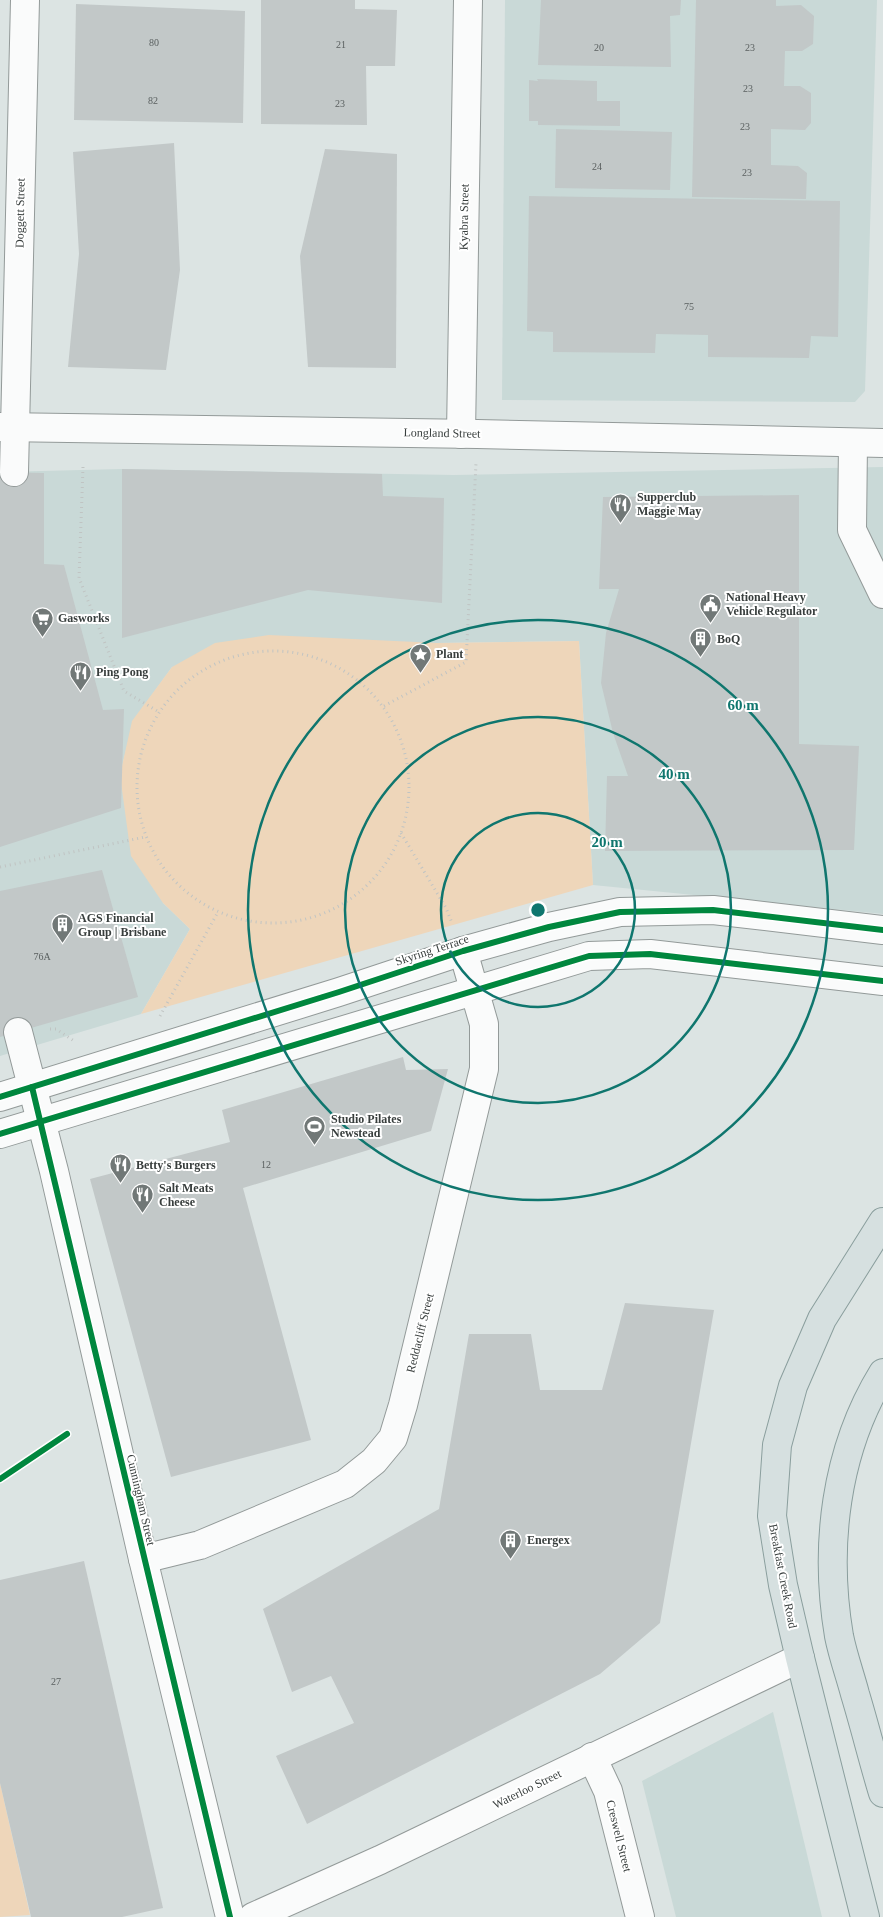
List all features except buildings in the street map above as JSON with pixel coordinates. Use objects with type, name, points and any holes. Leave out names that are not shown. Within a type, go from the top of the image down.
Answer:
[{"type":"main road","name":"Breakfast Creek Road","points":[[865,1917],[783,1586],[773,1525],[777,1445],[793,1386],[807,1349],[822,1319],[883,1222]]},
{"type":"main road","points":[[883,1373],[863,1410],[848,1450],[840,1490],[832,1549],[833,1580],[840,1637],[883,1793]]},
{"type":"street","name":"Doggett Street","points":[[14,472],[8,427],[24,0]]},
{"type":"street","name":"Kyabra Street","points":[[468,0],[469,434]]},
{"type":"street","name":"Longland Street","points":[[8,427],[883,443]]},
{"type":"street","points":[[853,443],[852,530],[883,594]]},
{"type":"street","name":"Skyring Terrace","points":[[0,1097],[463,951],[549,927],[620,912],[713,910],[883,930]]},
{"type":"street","name":"Reddacliff Street","points":[[143,1559],[200,1546],[345,1484],[374,1462],[393,1438],[403,1405],[484,1069],[485,1034],[476,989],[463,951]]},
{"type":"street","points":[[0,1134],[589,956],[650,954],[883,981]]},
{"type":"street","name":"Cunningham Street","points":[[18,1032],[41,1121],[143,1559],[230,1917]]},
{"type":"street","name":"Waterloo Street","points":[[254,1917],[380,1860],[800,1658]]},
{"type":"street","name":"Creswell Street","points":[[592,1757],[608,1790],[640,1917]]},
{"type":"path","points":[[384,706],[466,662],[469,434]]},
{"type":"path","points":[[82,467],[79,578],[124,691],[159,712]]},
{"type":"path","points":[[289,651],[325,661],[358,679],[384,706],[402,739],[411,775],[408,813],[397,848],[375,879],[352,900],[324,914],[294,922],[264,924],[233,918],[205,906],[180,887],[160,864],[146,837],[137,807],[137,776],[143,746],[159,712],[184,684],[215,664],[251,652],[289,651]]},
{"type":"path","points":[[402,833],[446,908],[463,951]]},
{"type":"path","points":[[0,867],[146,837]]},
{"type":"path","points":[[138,1054],[218,912]]},
{"type":"path","points":[[50,1029],[56,1029],[74,1041]]},
{"type":"shaded area","points":[[505,0],[877,0],[865,391],[855,402],[502,400]]},
{"type":"shaded area","points":[[883,467],[883,914],[593,885],[579,641],[437,643],[172,667],[133,721],[120,775],[163,903],[190,929],[141,1014],[0,1056],[0,472],[122,469],[454,475]]},
{"type":"shaded area","points":[[269,635],[437,643],[579,641],[593,885],[141,1014],[190,929],[163,903],[131,856],[120,775],[132,721],[172,667],[215,643]]},
{"type":"shaded area","points":[[773,1712],[822,1917],[676,1917],[642,1781]]},
{"type":"shaded area","points":[[0,1783],[30,1915],[0,1917]]},
{"type":"cycle path","points":[[0,1097],[339,992],[463,951],[549,927],[620,912],[713,910],[883,930]]},
{"type":"cycle path","points":[[0,1134],[589,956],[650,954],[883,981]]},
{"type":"cycle path","points":[[32,1087],[230,1917]]},
{"type":"cycle path","points":[[0,1479],[67,1434]]},
{"type":"place","name":"Supperclub Maggie May","points":[[621,523]]},
{"type":"place","name":"National Heavy Vehicle Regulator","points":[[710,623]]},
{"type":"place","name":"Gasworks","points":[[42,637]]},
{"type":"place","name":"BoQ","points":[[701,658]]},
{"type":"place","name":"Plant","points":[[420,673]]},
{"type":"place","name":"Ping Pong","points":[[80,691]]},
{"type":"place","name":"AGS Financial Group | Brisbane","points":[[62,944]]},
{"type":"place","name":"Studio Pilates Newstead","points":[[315,1145]]},
{"type":"place","name":"Betty's Burgers","points":[[120,1184]]},
{"type":"place","name":"Salt Meats Cheese","points":[[143,1214]]},
{"type":"place","name":"Energex","points":[[511,1559]]}]
